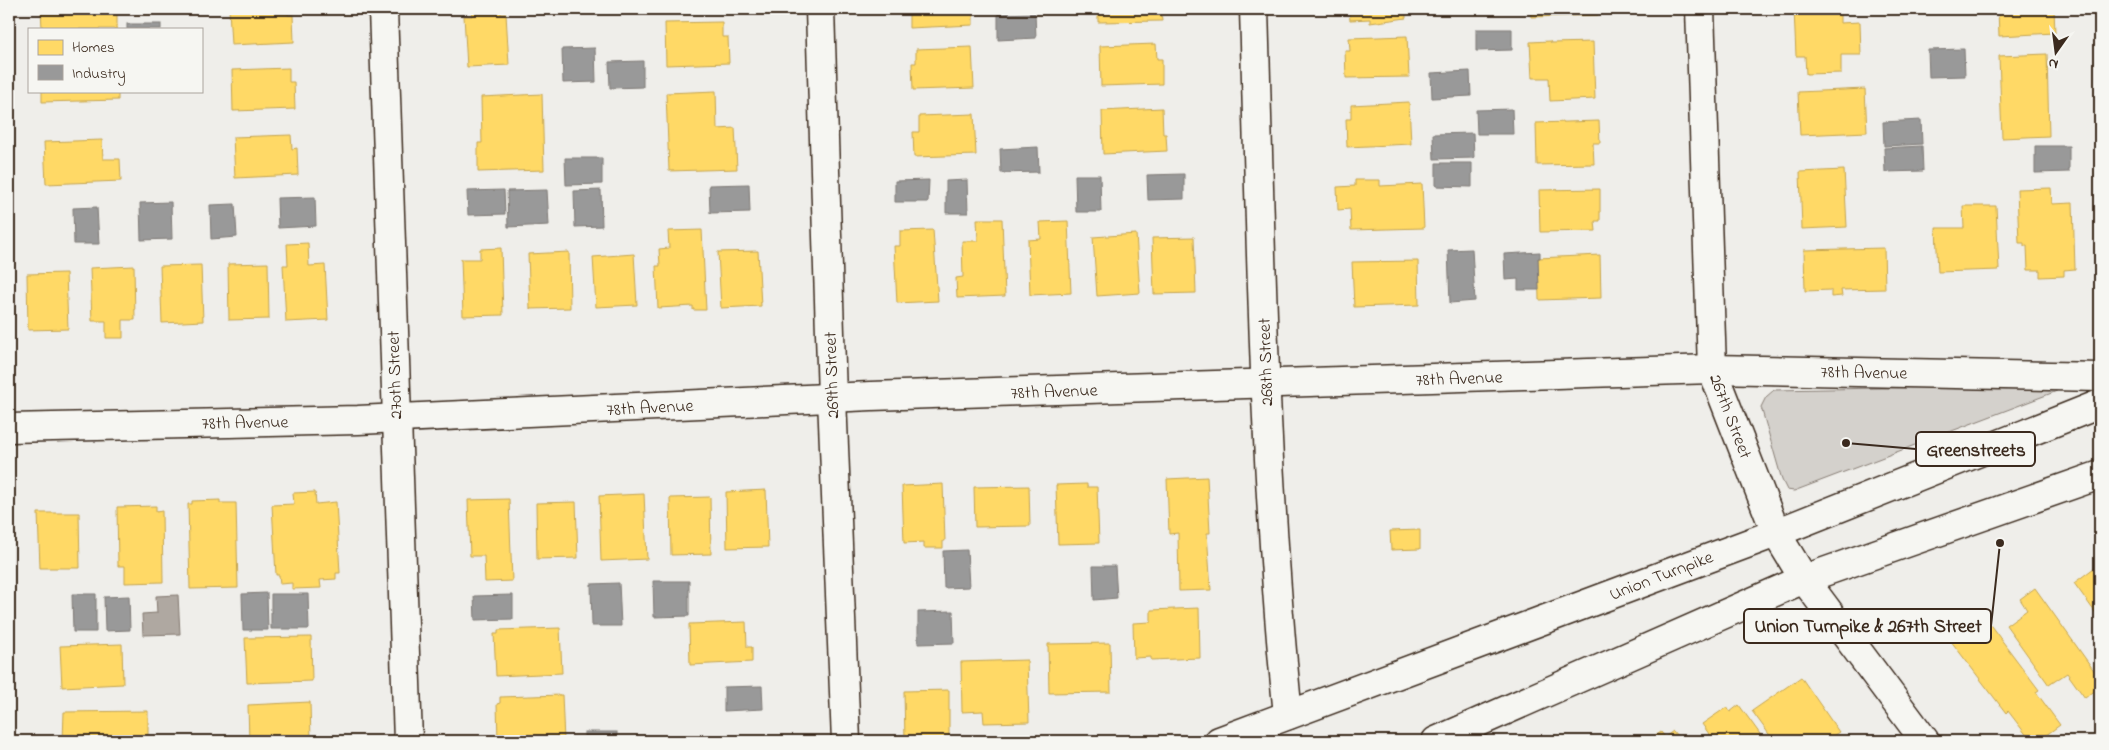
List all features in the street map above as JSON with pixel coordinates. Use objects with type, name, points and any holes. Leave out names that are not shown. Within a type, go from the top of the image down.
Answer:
[{"type":"street","name":"270th Street","points":[[384,9],[408,741]]},
{"type":"street","name":"269th Street","points":[[820,9],[832,398],[846,741]]},
{"type":"street","name":"268th Street","points":[[1254,9],[1266,384],[1281,653],[1288,715]]},
{"type":"street","name":"267th Street","points":[[1700,9],[1712,369],[1776,533],[1804,579],[1925,741]]},
{"type":"street","name":"78th Avenue","points":[[9,428],[396,419],[832,398],[1712,369],[2100,377]]},
{"type":"street","name":"Union Turnpike","points":[[1219,741],[1776,533],[2100,404]]},
{"type":"street","points":[[1436,741],[1804,579],[2100,475]]},
{"type":"shaded area","points":[[2057,386],[2057,391],[1794,491],[1787,490],[1782,480],[1761,407],[1766,397],[1774,390]]},
{"type":"shaded area","points":[[178,595],[180,634],[143,635],[142,614],[157,613],[156,596]]},
{"type":"building: Homes","points":[[41,9],[117,9],[117,28],[42,28]]},
{"type":"building: Homes","points":[[229,9],[288,9],[288,15],[293,15],[294,42],[231,45]]},
{"type":"building: Homes","points":[[471,9],[501,9],[501,14],[506,14],[509,65],[467,67],[464,16],[472,16]]},
{"type":"building: Homes","points":[[909,9],[973,9],[973,25],[909,28]]},
{"type":"building: Homes","points":[[1098,9],[1161,9],[1162,21],[1098,22]]},
{"type":"building: Homes","points":[[1343,9],[1406,9],[1406,18],[1370,23],[1370,19],[1350,20],[1349,12],[1343,12]]},
{"type":"building: Homes","points":[[1530,9],[1597,9],[1598,15],[1531,17]]},
{"type":"building: Homes","points":[[1794,9],[1840,9],[1840,23],[1860,22],[1861,55],[1841,55],[1841,73],[1806,74],[1805,56],[1796,56]]},
{"type":"building: Homes","points":[[1998,9],[2054,9],[2055,33],[1999,36]]},
{"type":"building: Homes","points":[[722,22],[722,37],[728,37],[729,63],[666,65],[665,23]]},
{"type":"building: Homes","points":[[1407,36],[1409,77],[1346,78],[1345,51],[1350,51],[1349,38]]},
{"type":"building: Homes","points":[[1550,41],[1551,43],[1593,42],[1595,99],[1550,101],[1549,78],[1532,78],[1530,42]]},
{"type":"building: Homes","points":[[1156,44],[1157,59],[1162,59],[1162,84],[1101,86],[1100,46]]},
{"type":"building: Homes","points":[[972,47],[974,88],[913,90],[912,63],[916,63],[916,49]]},
{"type":"building: Homes","points":[[2047,54],[2049,136],[2002,138],[1999,56]]},
{"type":"building: Homes","points":[[289,68],[289,82],[294,82],[295,109],[233,111],[232,70]]},
{"type":"building: Homes","points":[[1865,89],[1867,132],[1800,135],[1798,92]]},
{"type":"building: Homes","points":[[716,91],[717,129],[735,128],[737,169],[669,171],[666,93]]},
{"type":"building: Homes","points":[[42,92],[118,92],[118,100],[42,102]]},
{"type":"building: Homes","points":[[542,94],[544,170],[478,172],[478,143],[482,143],[481,97]]},
{"type":"building: Homes","points":[[1409,102],[1411,144],[1347,147],[1346,119],[1351,119],[1351,105]]},
{"type":"building: Homes","points":[[1162,108],[1163,134],[1166,134],[1167,151],[1103,154],[1102,111]]},
{"type":"building: Homes","points":[[974,114],[976,155],[914,157],[913,132],[919,132],[919,116]]},
{"type":"building: Homes","points":[[1599,121],[1600,143],[1593,143],[1594,164],[1537,165],[1536,123]]},
{"type":"building: Homes","points":[[291,135],[292,149],[297,148],[298,175],[235,178],[233,137]]},
{"type":"building: Homes","points":[[102,140],[103,159],[120,159],[121,181],[46,184],[44,142]]},
{"type":"building: Homes","points":[[1844,170],[1847,227],[1802,229],[1800,172]]},
{"type":"building: Homes","points":[[1355,180],[1380,180],[1380,186],[1422,184],[1424,228],[1351,230],[1350,209],[1338,210],[1337,187],[1355,186]]},
{"type":"building: Homes","points":[[2051,188],[2052,204],[2073,203],[2075,269],[2064,270],[2064,276],[2040,277],[2040,270],[2028,270],[2027,246],[2024,246],[2024,243],[2019,243],[2017,189]]},
{"type":"building: Homes","points":[[1600,189],[1600,221],[1595,221],[1596,231],[1540,232],[1539,190]]},
{"type":"building: Homes","points":[[1963,206],[1996,206],[1999,270],[1938,272],[1936,228],[1964,228]]},
{"type":"building: Homes","points":[[977,219],[1002,219],[1005,296],[957,298],[956,278],[963,277],[962,241],[978,241]]},
{"type":"building: Homes","points":[[1068,221],[1071,293],[1030,295],[1028,240],[1041,239],[1040,222]]},
{"type":"building: Homes","points":[[702,230],[706,310],[693,310],[693,306],[658,308],[656,266],[660,266],[659,249],[669,248],[668,231]]},
{"type":"building: Homes","points":[[933,230],[938,301],[897,303],[894,246],[900,246],[900,231]]},
{"type":"building: Homes","points":[[1136,234],[1140,293],[1097,296],[1093,237]]},
{"type":"building: Homes","points":[[1194,237],[1196,293],[1154,294],[1152,238]]},
{"type":"building: Homes","points":[[308,243],[309,266],[325,265],[328,320],[286,322],[283,265],[288,265],[287,244]]},
{"type":"building: Homes","points":[[501,248],[503,315],[463,316],[461,259],[480,259],[480,249]]},
{"type":"building: Homes","points":[[1884,248],[1885,289],[1841,290],[1842,296],[1831,297],[1831,290],[1805,291],[1804,250]]},
{"type":"building: Homes","points":[[758,251],[761,306],[721,308],[718,252]]},
{"type":"building: Homes","points":[[569,252],[570,308],[530,309],[528,254]]},
{"type":"building: Homes","points":[[634,254],[637,305],[596,307],[593,257]]},
{"type":"building: Homes","points":[[1600,255],[1601,298],[1539,300],[1538,258]]},
{"type":"building: Homes","points":[[1418,261],[1419,305],[1354,307],[1352,262]]},
{"type":"building: Homes","points":[[268,263],[269,319],[229,320],[228,264]]},
{"type":"building: Homes","points":[[201,265],[203,321],[162,323],[160,266]]},
{"type":"building: Homes","points":[[134,266],[135,320],[123,320],[123,338],[106,338],[106,321],[92,321],[90,268]]},
{"type":"building: Homes","points":[[66,273],[68,329],[28,330],[27,274]]},
{"type":"building: Homes","points":[[1207,477],[1210,533],[1207,533],[1211,590],[1179,591],[1178,533],[1169,534],[1167,479]]},
{"type":"building: Homes","points":[[943,484],[945,541],[943,541],[943,548],[924,548],[924,542],[904,543],[902,486]]},
{"type":"building: Homes","points":[[1087,484],[1087,487],[1097,487],[1099,543],[1058,544],[1056,485]]},
{"type":"building: Homes","points":[[1029,486],[1030,526],[975,527],[974,487]]},
{"type":"building: Homes","points":[[766,490],[768,547],[727,548],[726,492]]},
{"type":"building: Homes","points":[[315,492],[316,504],[336,502],[340,573],[336,573],[336,579],[320,580],[321,588],[292,589],[292,583],[280,584],[279,575],[276,575],[272,505],[294,504],[293,493]]},
{"type":"building: Homes","points":[[644,494],[647,559],[601,561],[599,496]]},
{"type":"building: Homes","points":[[710,497],[711,554],[671,555],[670,498]]},
{"type":"building: Homes","points":[[509,499],[512,581],[485,582],[484,556],[470,556],[468,500]]},
{"type":"building: Homes","points":[[220,500],[220,503],[236,503],[238,588],[190,589],[188,504],[192,504],[192,501]]},
{"type":"building: Homes","points":[[576,502],[578,558],[537,559],[536,503]]},
{"type":"building: Homes","points":[[156,506],[156,512],[162,511],[163,582],[125,583],[125,566],[118,566],[117,507]]},
{"type":"building: Homes","points":[[38,513],[79,513],[80,568],[40,568]]},
{"type":"building: Homes","points":[[1420,530],[1420,549],[1391,550],[1390,531]]},
{"type":"building: Homes","points":[[2098,565],[2100,568],[2100,619],[2074,583]]},
{"type":"building: Homes","points":[[2035,588],[2100,679],[2100,687],[2085,698],[2067,673],[2049,685],[2006,625],[2027,610],[2020,599]]},
{"type":"building: Homes","points":[[1199,608],[1200,658],[1151,660],[1151,657],[1134,658],[1133,623],[1151,622],[1151,610]]},
{"type":"building: Homes","points":[[1982,614],[2039,690],[2036,692],[2060,725],[2038,741],[2031,741],[2008,711],[2006,713],[1944,632],[1968,615],[1973,620]]},
{"type":"building: Homes","points":[[746,622],[747,647],[752,647],[752,662],[690,665],[689,624]]},
{"type":"building: Homes","points":[[560,628],[562,673],[496,676],[494,634],[498,634],[498,630]]},
{"type":"building: Homes","points":[[311,637],[312,681],[247,683],[245,638]]},
{"type":"building: Homes","points":[[1110,643],[1111,692],[1049,693],[1048,644]]},
{"type":"building: Homes","points":[[122,644],[123,684],[62,687],[60,646]]},
{"type":"building: Homes","points":[[1027,660],[1029,722],[984,723],[983,711],[962,712],[961,662]]},
{"type":"building: Homes","points":[[1801,677],[1839,732],[1825,741],[1774,741],[1752,711]]},
{"type":"building: Homes","points":[[949,690],[949,741],[905,741],[904,691]]},
{"type":"building: Homes","points":[[562,695],[564,741],[498,741],[497,704],[500,703],[500,697]]},
{"type":"building: Homes","points":[[310,702],[311,741],[249,741],[248,705]]},
{"type":"building: Homes","points":[[1739,705],[1765,741],[1714,741],[1702,724],[1727,707],[1730,712]]},
{"type":"building: Homes","points":[[148,711],[148,741],[63,741],[64,712]]},
{"type":"building: Homes","points":[[1673,731],[1681,741],[1648,741],[1661,732],[1665,737]]},
{"type":"building: Industry","points":[[1035,13],[1036,38],[998,40],[998,14]]},
{"type":"building: Industry","points":[[127,24],[161,24],[161,28],[127,28]]},
{"type":"building: Industry","points":[[1476,29],[1512,29],[1512,50],[1476,51]]},
{"type":"building: Industry","points":[[595,48],[596,82],[563,83],[562,49]]},
{"type":"building: Industry","points":[[1964,49],[1965,76],[1929,77],[1928,50]]},
{"type":"building: Industry","points":[[643,61],[643,87],[610,88],[609,62]]},
{"type":"building: Industry","points":[[1470,71],[1471,96],[1432,98],[1431,73]]},
{"type":"building: Industry","points":[[1512,109],[1513,134],[1477,134],[1476,110]]},
{"type":"building: Industry","points":[[1921,120],[1922,144],[1884,146],[1883,122]]},
{"type":"building: Industry","points":[[1473,133],[1474,158],[1434,159],[1433,134]]},
{"type":"building: Industry","points":[[1922,146],[1923,171],[1885,172],[1884,148]]},
{"type":"building: Industry","points":[[2035,146],[2069,146],[2069,172],[2035,173]]},
{"type":"building: Industry","points":[[1038,147],[1039,172],[1001,173],[1000,149]]},
{"type":"building: Industry","points":[[565,158],[602,158],[602,184],[566,185]]},
{"type":"building: Industry","points":[[1436,163],[1472,163],[1472,187],[1436,186]]},
{"type":"building: Industry","points":[[1184,174],[1184,199],[1148,200],[1147,175]]},
{"type":"building: Industry","points":[[1075,175],[1100,175],[1101,212],[1076,212]]},
{"type":"building: Industry","points":[[929,180],[928,202],[895,202],[895,181]]},
{"type":"building: Industry","points":[[967,180],[968,213],[946,213],[946,181]]},
{"type":"building: Industry","points":[[749,184],[750,212],[710,213],[709,185]]},
{"type":"building: Industry","points":[[504,190],[505,214],[468,215],[467,191]]},
{"type":"building: Industry","points":[[547,190],[549,225],[508,227],[507,191]]},
{"type":"building: Industry","points":[[601,190],[602,226],[575,227],[574,191]]},
{"type":"building: Industry","points":[[315,197],[316,226],[278,228],[277,198]]},
{"type":"building: Industry","points":[[171,202],[172,239],[141,240],[140,203]]},
{"type":"building: Industry","points":[[235,204],[237,237],[211,239],[210,205]]},
{"type":"building: Industry","points":[[97,207],[99,244],[74,244],[73,208]]},
{"type":"building: Industry","points":[[1472,249],[1475,301],[1450,303],[1448,250]]},
{"type":"building: Industry","points":[[1540,252],[1540,258],[1538,258],[1539,290],[1518,290],[1518,279],[1505,280],[1504,254]]},
{"type":"building: Industry","points":[[967,550],[969,587],[944,588],[943,551]]},
{"type":"building: Industry","points":[[1093,566],[1115,566],[1117,598],[1094,600]]},
{"type":"building: Industry","points":[[653,581],[689,581],[689,616],[654,617]]},
{"type":"building: Industry","points":[[619,583],[621,626],[592,626],[591,584]]},
{"type":"building: Industry","points":[[267,593],[268,630],[243,630],[242,594]]},
{"type":"building: Industry","points":[[72,594],[96,594],[96,632],[73,632]]},
{"type":"building: Industry","points":[[271,594],[308,594],[309,629],[271,629]]},
{"type":"building: Industry","points":[[513,595],[513,619],[475,620],[474,596]]},
{"type":"building: Industry","points":[[129,596],[130,630],[105,631],[104,597]]},
{"type":"building: Industry","points":[[953,611],[954,643],[918,644],[918,612]]},
{"type":"building: Industry","points":[[762,686],[763,709],[724,711],[724,687]]},
{"type":"building: Industry","points":[[584,732],[617,732],[617,741],[584,741]]},
{"type":"place","name":"Greenstreets","points":[[1846,443]]},
{"type":"place","name":"Union Turnpike & 267th Street","points":[[2000,543]]}]
